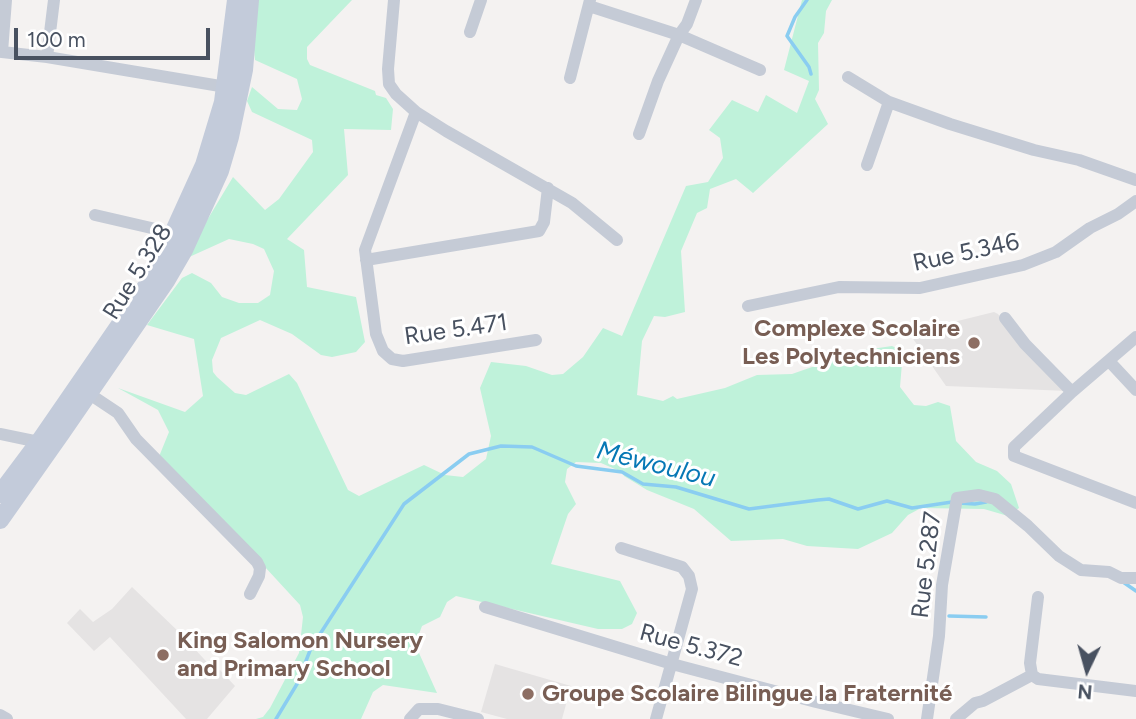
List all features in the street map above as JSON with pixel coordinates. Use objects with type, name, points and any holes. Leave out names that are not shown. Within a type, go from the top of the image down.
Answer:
[{"type":"main road","points":[[240,11],[250,0]]},
{"type":"main road","name":"Rue 5.328","points":[[0,494],[154,275],[204,164],[226,87],[240,11]]},
{"type":"main road","name":"Rue 5.328","points":[[0,520],[184,250],[219,171],[236,110],[244,70],[240,11]]},
{"type":"street","points":[[6,0],[1,58],[47,57],[226,87]]},
{"type":"street","points":[[47,57],[54,0]]},
{"type":"street","points":[[394,0],[388,46],[389,84],[396,94],[446,131],[572,203],[617,240]]},
{"type":"street","points":[[470,32],[481,0]]},
{"type":"street","points":[[639,134],[658,81],[696,0]]},
{"type":"street","points":[[570,78],[590,3],[679,34],[760,70]]},
{"type":"street","points":[[848,77],[889,102],[950,124],[1034,150],[1079,160],[1136,180]]},
{"type":"street","points":[[867,165],[889,102]]},
{"type":"street","name":"Rue 5.471","points":[[416,111],[365,250],[376,334],[383,351],[391,359],[403,361],[536,340]]},
{"type":"street","points":[[366,260],[539,231],[544,222],[548,188]]},
{"type":"street","name":"Rue 5.346","points":[[748,306],[839,288],[920,288],[1023,265],[1056,252],[1136,201]]},
{"type":"street","points":[[94,215],[173,233]]},
{"type":"street","points":[[1005,318],[1025,344],[1072,392]]},
{"type":"street","points":[[1136,337],[1014,447],[1014,456],[1136,503]]},
{"type":"street","points":[[1109,361],[1136,390]]},
{"type":"street","points":[[88,393],[118,413],[136,439],[257,562],[260,576],[250,594]]},
{"type":"street","points":[[0,434],[38,442]]},
{"type":"street","name":"Rue 5.287","points":[[927,719],[939,636],[942,585],[957,498],[979,495],[995,499],[1059,556],[1081,569],[1109,572],[1121,578],[1136,578]]},
{"type":"street","points":[[621,548],[682,568],[689,576],[692,589],[656,719]]},
{"type":"street","points":[[1038,597],[1030,663],[1032,675],[1038,679],[1136,691]]},
{"type":"street","name":"Rue 5.372","points":[[485,607],[671,664],[888,719]]},
{"type":"street","points":[[956,719],[975,703],[1032,675]]},
{"type":"street","points":[[410,719],[419,709],[438,709],[478,719]]},
{"type":"street","points":[[0,715],[7,719]]},
{"type":"shaded area","points":[[994,312],[1068,391],[946,386],[909,333]]},
{"type":"shaded area","name":"King Salomon Nursery and Primary School","points":[[132,587],[216,672],[220,670],[235,686],[207,719],[186,719],[110,637],[94,651],[67,623],[80,609],[93,622],[112,609]]},
{"type":"shaded area","name":"Groupe Scolaire Bilingue la Fraternité","points":[[495,664],[571,686],[562,719],[507,719],[481,712]]},
{"type":"green space","points":[[249,0],[352,0],[307,47],[307,59],[310,65],[375,91],[376,95],[386,98],[393,109],[391,130],[344,129],[348,175],[287,239],[304,250],[307,287],[356,297],[365,342],[356,352],[332,357],[321,355],[292,334],[260,320],[221,338],[212,360],[213,372],[217,377],[235,393],[246,395],[289,374],[297,383],[348,490],[359,496],[424,465],[445,475],[463,477],[486,459],[491,436],[480,388],[491,362],[526,366],[552,375],[563,374],[583,357],[603,328],[622,336],[686,186],[708,182],[723,158],[720,138],[709,130],[732,100],[758,112],[766,95],[797,113],[809,81],[784,70],[802,0],[832,0],[826,11],[824,33],[818,43],[819,90],[815,99],[828,124],[753,193],[736,179],[710,189],[707,208],[697,213],[681,251],[685,312],[665,317],[654,316],[642,341],[637,395],[663,401],[673,396],[677,399],[725,388],[757,375],[792,374],[858,351],[892,346],[903,351],[900,387],[910,400],[914,405],[926,406],[938,402],[950,406],[956,441],[976,462],[997,471],[1011,484],[1019,508],[1008,516],[984,509],[921,508],[908,515],[892,533],[858,549],[807,546],[783,539],[731,541],[694,509],[647,490],[622,472],[601,463],[576,462],[567,469],[565,482],[576,504],[568,514],[551,564],[620,581],[637,613],[632,624],[622,629],[598,629],[456,596],[447,602],[440,617],[422,626],[416,642],[437,693],[383,685],[373,692],[361,719],[256,719],[263,717],[270,708],[299,653],[303,617],[300,605],[158,459],[169,432],[158,410],[118,388],[185,412],[203,396],[194,339],[147,325],[182,278],[192,273],[211,283],[222,297],[239,303],[258,303],[270,295],[274,271],[264,249],[253,244],[229,239],[187,258],[233,177],[265,210],[279,199],[313,152],[312,140],[252,112],[247,101],[252,87],[278,109],[297,110],[302,99],[297,79],[255,60]]},
{"type":"waterway","points":[[807,0],[795,17],[787,36],[811,74]]},
{"type":"waterway","name":"Méwoulou","points":[[276,719],[297,684],[311,648],[404,504],[469,454],[501,446],[532,447],[576,466],[622,472],[643,484],[676,487],[749,509],[829,499],[858,509],[887,501],[912,508],[952,502]]},
{"type":"waterway","name":"Méwoulou","points":[[959,503],[986,502]]},
{"type":"waterway","name":"Méwoulou","points":[[1123,582],[1136,591]]},
{"type":"waterway","points":[[949,616],[986,617]]},
{"type":"place","name":"Complexe Scolaire Les Polytechniciens","points":[[974,343]]},
{"type":"place","name":"King Salomon Nursery and Primary School","points":[[163,655]]},
{"type":"place","name":"Groupe Scolaire Bilingue la Fraternité","points":[[528,694]]}]
